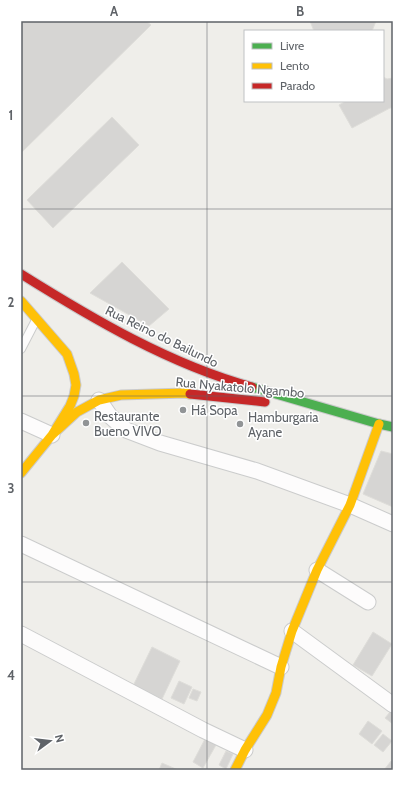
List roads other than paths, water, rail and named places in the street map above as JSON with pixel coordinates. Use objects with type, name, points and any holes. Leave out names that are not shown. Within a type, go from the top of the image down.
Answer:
[{"type":"main road","name":"Rua Reino do Bailundo","points":[[21,274],[66,302],[164,354],[226,380],[393,427]]},
{"type":"main road","name":"Rua Nyakatolo Ngambo","points":[[21,301],[67,354],[76,385],[70,406],[52,434],[21,473]]},
{"type":"main road","points":[[67,354],[85,380]]},
{"type":"main road","name":"Rua Nyakatolo Ngambo","points":[[52,434],[97,397],[185,393],[318,407]]},
{"type":"main road","points":[[235,770],[245,750],[268,715],[276,693],[281,667],[292,631],[317,570],[350,505],[379,424]]},
{"type":"street","points":[[97,397],[110,416],[126,430],[160,443],[256,471],[350,505],[393,524]]},
{"type":"street","points":[[21,421],[52,434]]},
{"type":"street","points":[[21,544],[281,667]]},
{"type":"street","points":[[317,570],[368,602]]},
{"type":"street","points":[[292,631],[393,705]]},
{"type":"street","points":[[21,634],[203,730],[245,750]]},
{"type":"lane","points":[[21,349],[37,319]]},
{"type":"place","name":"Há Sopa","points":[[183,410]]},
{"type":"place","name":"Restaurante Bueno VIVO","points":[[86,423]]},
{"type":"place","name":"Hamburgaria Ayane","points":[[240,424]]}]
